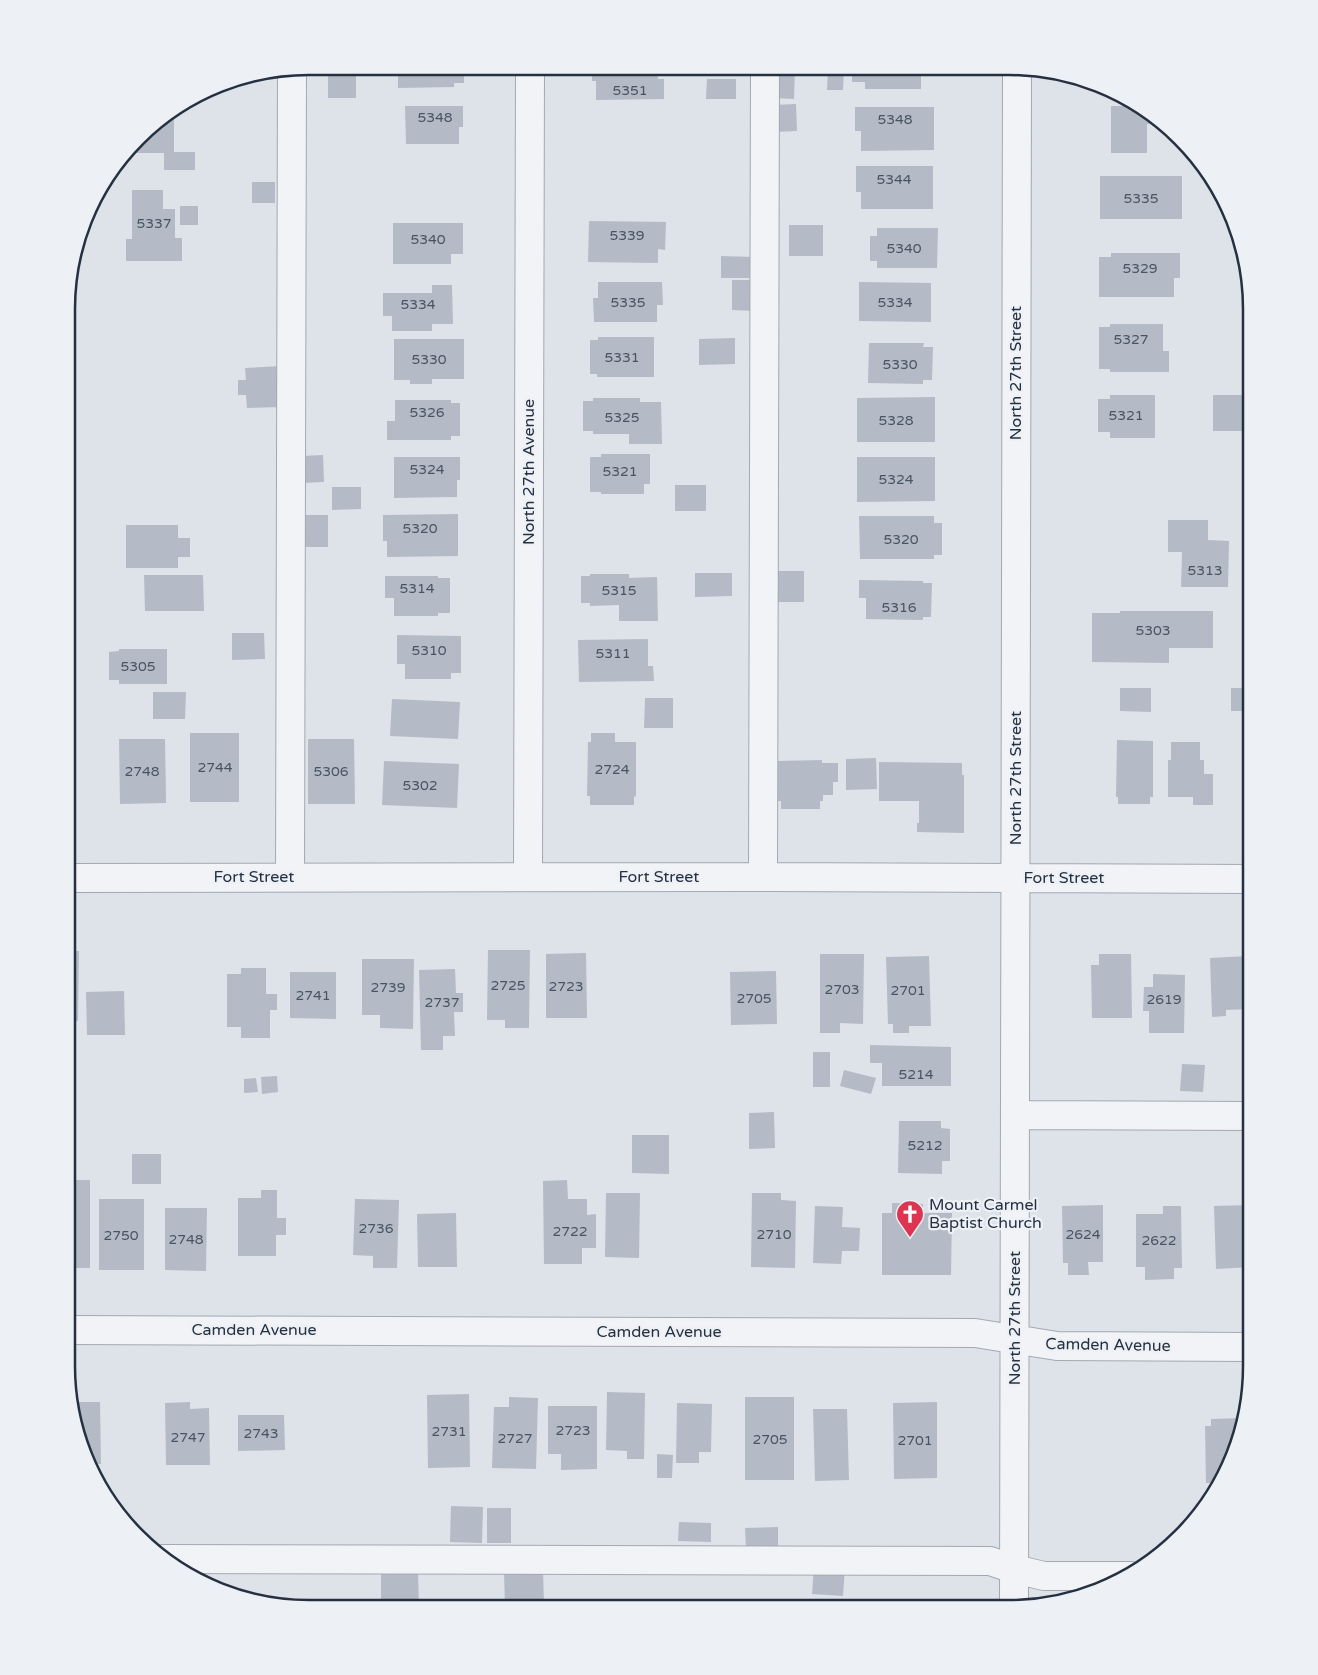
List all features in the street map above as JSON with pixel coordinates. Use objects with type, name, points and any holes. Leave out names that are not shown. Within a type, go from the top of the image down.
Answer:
[{"type":"street","name":"North 27th Avenue","points":[[528,877],[530,75]]},
{"type":"street","points":[[763,877],[764,75]]},
{"type":"street","name":"North 27th Street","points":[[1014,1600],[1017,75]]},
{"type":"street","points":[[290,877],[292,76]]},
{"type":"street","name":"Fort Street","points":[[75,878],[763,877],[1243,879]]},
{"type":"street","points":[[1015,1115],[1243,1116]]},
{"type":"street","name":"Camden Avenue","points":[[75,1330],[975,1333],[1057,1346],[1243,1346]]},
{"type":"street","points":[[176,1559],[990,1561],[1044,1576],[1113,1576]]},
{"type":"building","points":[[328,75],[356,75],[356,98],[328,98]]},
{"type":"building","points":[[398,75],[464,75],[464,83],[454,83],[454,87],[398,88]]},
{"type":"building","points":[[592,75],[658,75],[658,79],[664,79],[664,99],[596,100],[596,81],[592,81]]},
{"type":"building","points":[[775,75],[795,75],[794,99],[774,98]]},
{"type":"building","points":[[828,75],[844,75],[843,90],[827,90]]},
{"type":"building","points":[[852,75],[921,75],[921,89],[865,89],[865,82],[852,82]]},
{"type":"building","points":[[707,79],[736,79],[736,99],[706,99]]},
{"type":"building","points":[[796,104],[797,131],[774,132],[772,105]]},
{"type":"building","points":[[405,106],[463,106],[463,127],[459,127],[459,144],[406,144]]},
{"type":"building","points":[[1111,106],[1126,106],[1153,124],[1147,124],[1147,153],[1111,153]]},
{"type":"building","points":[[855,107],[934,107],[934,150],[861,151],[861,131],[855,131]]},
{"type":"building","points":[[174,117],[174,152],[195,152],[195,170],[164,170],[164,153],[135,153],[143,143]]},
{"type":"building","points":[[856,166],[933,166],[933,209],[861,209],[861,192],[856,192]]},
{"type":"building","points":[[1100,176],[1182,176],[1182,219],[1100,219]]},
{"type":"building","points":[[252,182],[275,182],[275,203],[252,203]]},
{"type":"building","points":[[132,190],[163,190],[163,209],[175,209],[175,238],[182,238],[182,261],[126,261],[126,239],[132,239]]},
{"type":"building","points":[[180,206],[198,206],[198,225],[180,225]]},
{"type":"building","points":[[589,221],[666,222],[665,250],[658,249],[658,263],[588,262]]},
{"type":"building","points":[[393,223],[463,223],[463,254],[451,254],[451,264],[393,264]]},
{"type":"building","points":[[789,225],[823,225],[823,256],[789,256]]},
{"type":"building","points":[[877,228],[938,228],[937,268],[877,268],[877,261],[870,261],[870,236],[877,236]]},
{"type":"building","points":[[1111,253],[1180,253],[1180,278],[1174,278],[1174,297],[1099,297],[1099,257],[1111,257]]},
{"type":"building","points":[[721,256],[754,257],[754,278],[721,278]]},
{"type":"building","points":[[732,280],[754,280],[754,311],[732,310]]},
{"type":"building","points":[[598,282],[662,282],[663,305],[657,305],[657,322],[594,322],[593,298],[598,298]]},
{"type":"building","points":[[859,282],[931,283],[931,322],[859,321]]},
{"type":"building","points":[[432,285],[452,285],[453,324],[432,324],[432,331],[392,331],[392,316],[383,316],[383,293],[432,293]]},
{"type":"building","points":[[1110,324],[1163,324],[1163,351],[1169,351],[1169,372],[1110,372],[1110,369],[1099,369],[1099,327],[1110,327]]},
{"type":"building","points":[[598,337],[654,337],[654,377],[597,377],[597,374],[590,374],[590,340],[598,340]]},
{"type":"building","points":[[735,338],[735,364],[699,365],[699,339]]},
{"type":"building","points":[[394,339],[464,339],[464,379],[432,379],[432,384],[410,384],[410,380],[394,380]]},
{"type":"building","points":[[869,343],[924,343],[923,347],[933,347],[932,380],[923,380],[923,384],[868,383]]},
{"type":"building","points":[[281,366],[282,407],[247,408],[246,395],[238,395],[238,380],[246,380],[245,368]]},
{"type":"building","points":[[1110,395],[1155,395],[1155,438],[1110,438],[1110,432],[1098,432],[1098,399],[1110,399]]},
{"type":"building","points":[[1213,395],[1243,395],[1243,431],[1213,431]]},
{"type":"building","points":[[935,397],[935,442],[857,442],[857,398]]},
{"type":"building","points":[[593,398],[640,398],[640,402],[661,402],[662,444],[629,444],[629,434],[593,434],[593,431],[583,431],[583,401],[593,401]]},
{"type":"building","points":[[395,400],[451,400],[451,403],[460,403],[460,436],[451,436],[451,440],[387,440],[387,421],[395,421]]},
{"type":"building","points":[[601,454],[650,454],[650,484],[644,484],[644,494],[601,494],[601,492],[590,492],[590,457],[601,457]]},
{"type":"building","points":[[323,455],[324,482],[302,483],[302,456]]},
{"type":"building","points":[[394,457],[460,457],[460,480],[457,480],[457,497],[394,498]]},
{"type":"building","points":[[857,457],[935,457],[935,501],[857,502]]},
{"type":"building","points":[[675,485],[706,485],[706,511],[675,511]]},
{"type":"building","points":[[332,487],[361,487],[361,509],[332,510]]},
{"type":"building","points":[[458,514],[458,556],[387,557],[387,541],[383,541],[383,515]]},
{"type":"building","points":[[302,515],[328,515],[328,547],[302,547]]},
{"type":"building","points":[[859,516],[934,516],[934,523],[942,523],[942,555],[934,555],[934,559],[860,559]]},
{"type":"building","points":[[1168,520],[1208,520],[1208,540],[1229,541],[1228,587],[1181,587],[1182,552],[1168,552]]},
{"type":"building","points":[[126,525],[178,525],[178,538],[190,538],[190,557],[178,557],[178,568],[126,568]]},
{"type":"building","points":[[774,571],[804,571],[804,602],[774,602]]},
{"type":"building","points":[[695,573],[732,573],[732,596],[695,597]]},
{"type":"building","points":[[590,574],[629,574],[629,578],[657,577],[658,621],[619,621],[619,605],[590,606],[590,603],[581,603],[581,576],[590,576]]},
{"type":"building","points":[[144,575],[203,575],[204,611],[145,611]]},
{"type":"building","points":[[385,576],[438,576],[438,578],[450,578],[450,613],[438,613],[438,616],[394,616],[394,598],[385,598]]},
{"type":"building","points":[[859,580],[923,581],[923,583],[932,583],[931,617],[923,617],[923,620],[866,619],[866,598],[859,598]]},
{"type":"building","points":[[1120,611],[1213,611],[1213,648],[1169,648],[1169,663],[1092,662],[1092,613],[1120,613]]},
{"type":"building","points":[[232,633],[264,633],[265,659],[232,660]]},
{"type":"building","points":[[397,635],[461,636],[461,673],[451,673],[451,679],[405,679],[405,664],[397,664]]},
{"type":"building","points":[[648,639],[648,666],[653,666],[654,681],[579,682],[578,640]]},
{"type":"building","points":[[119,649],[167,649],[167,684],[119,684],[119,680],[109,680],[109,652],[119,651]]},
{"type":"building","points":[[1120,688],[1151,688],[1151,712],[1120,711]]},
{"type":"building","points":[[1231,688],[1243,688],[1243,711],[1231,711]]},
{"type":"building","points":[[153,692],[186,692],[185,719],[153,719]]},
{"type":"building","points":[[645,698],[673,698],[673,728],[644,728]]},
{"type":"building","points":[[392,699],[460,702],[458,739],[390,736]]},
{"type":"building","points":[[190,733],[239,733],[239,802],[190,802]]},
{"type":"building","points":[[591,733],[615,733],[615,742],[636,742],[636,797],[634,796],[634,805],[590,805],[590,796],[587,796],[588,742],[591,742]]},
{"type":"building","points":[[119,739],[165,739],[166,803],[120,804]]},
{"type":"building","points":[[308,739],[354,739],[355,804],[308,804]]},
{"type":"building","points":[[1117,740],[1153,741],[1153,797],[1150,797],[1150,804],[1118,804],[1118,797],[1116,797]]},
{"type":"building","points":[[1171,742],[1200,742],[1200,760],[1204,760],[1204,774],[1213,774],[1213,805],[1193,805],[1193,797],[1168,797],[1168,760],[1171,760]]},
{"type":"building","points":[[876,758],[877,789],[846,790],[846,759]]},
{"type":"building","points":[[822,760],[822,763],[838,763],[838,782],[833,782],[833,795],[823,795],[823,801],[820,801],[820,809],[781,809],[781,801],[778,801],[778,761]]},
{"type":"building","points":[[384,761],[459,764],[457,808],[382,805]]},
{"type":"building","points":[[879,762],[962,763],[962,775],[964,775],[964,833],[917,832],[919,801],[879,801]]},
{"type":"building","points":[[488,950],[530,950],[529,1028],[505,1028],[505,1020],[487,1020]]},
{"type":"building","points":[[75,951],[79,951],[78,1021],[75,1021]]},
{"type":"building","points":[[586,953],[587,1018],[546,1018],[546,954]]},
{"type":"building","points":[[820,954],[864,954],[863,1024],[840,1023],[840,1033],[820,1033]]},
{"type":"building","points":[[1099,954],[1131,954],[1132,1018],[1092,1018],[1091,965],[1099,965]]},
{"type":"building","points":[[929,956],[931,1026],[909,1026],[909,1033],[893,1033],[893,1024],[888,1024],[886,957]]},
{"type":"building","points":[[1243,956],[1243,1009],[1226,1010],[1226,1016],[1212,1017],[1210,958]]},
{"type":"building","points":[[362,959],[414,959],[413,1029],[380,1028],[380,1015],[362,1015]]},
{"type":"building","points":[[241,968],[266,968],[266,994],[277,994],[277,1010],[270,1010],[270,1038],[241,1038],[241,1027],[227,1027],[227,974],[241,974]]},
{"type":"building","points":[[455,969],[456,993],[463,993],[463,1012],[454,1012],[455,1036],[443,1036],[443,1050],[421,1050],[419,970]]},
{"type":"building","points":[[776,971],[777,1024],[731,1025],[730,972]]},
{"type":"building","points":[[290,972],[336,972],[336,1019],[290,1018]]},
{"type":"building","points":[[1153,974],[1185,975],[1184,1033],[1149,1033],[1149,1011],[1143,1011],[1144,987],[1153,987]]},
{"type":"building","points":[[124,991],[125,1035],[87,1035],[86,992]]},
{"type":"building","points":[[870,1045],[951,1047],[951,1086],[882,1086],[882,1063],[870,1063]]},
{"type":"building","points":[[813,1052],[830,1052],[830,1087],[813,1087]]},
{"type":"building","points":[[1182,1064],[1205,1065],[1203,1092],[1180,1091]]},
{"type":"building","points":[[844,1070],[876,1078],[871,1094],[840,1086]]},
{"type":"building","points":[[277,1076],[278,1092],[262,1094],[261,1077]]},
{"type":"building","points":[[256,1078],[258,1092],[244,1093],[244,1079]]},
{"type":"building","points":[[774,1112],[775,1148],[749,1149],[749,1113]]},
{"type":"building","points":[[899,1121],[941,1121],[941,1128],[950,1129],[950,1161],[942,1161],[942,1174],[898,1173]]},
{"type":"building","points":[[632,1135],[669,1135],[669,1174],[632,1173]]},
{"type":"building","points":[[132,1154],[161,1154],[161,1184],[132,1184]]},
{"type":"building","points":[[75,1180],[90,1180],[90,1268],[75,1268]]},
{"type":"building","points":[[567,1180],[568,1199],[587,1199],[587,1215],[596,1214],[596,1248],[582,1248],[582,1264],[544,1264],[543,1181]]},
{"type":"building","points":[[261,1190],[277,1190],[277,1218],[286,1218],[286,1235],[276,1235],[276,1256],[238,1256],[238,1198],[261,1198]]},
{"type":"building","points":[[606,1193],[640,1193],[639,1258],[605,1257]]},
{"type":"building","points":[[752,1193],[781,1193],[781,1200],[796,1201],[795,1268],[751,1267]]},
{"type":"building","points":[[99,1199],[144,1199],[144,1270],[99,1270]]},
{"type":"building","points":[[355,1199],[399,1200],[397,1268],[373,1268],[373,1256],[353,1255]]},
{"type":"building","points":[[892,1203],[923,1204],[923,1213],[952,1213],[951,1275],[882,1275],[882,1213],[892,1213]]},
{"type":"building","points":[[1103,1205],[1103,1262],[1088,1262],[1089,1275],[1068,1275],[1068,1263],[1063,1263],[1062,1206]]},
{"type":"building","points":[[1243,1205],[1243,1267],[1216,1269],[1214,1206]]},
{"type":"building","points":[[815,1206],[843,1207],[842,1227],[860,1228],[859,1251],[842,1251],[841,1264],[813,1263]]},
{"type":"building","points":[[1163,1206],[1181,1206],[1182,1268],[1174,1268],[1174,1279],[1145,1280],[1145,1267],[1136,1267],[1136,1214],[1163,1214]]},
{"type":"building","points":[[165,1208],[207,1208],[206,1271],[165,1270]]},
{"type":"building","points":[[456,1213],[457,1267],[418,1267],[417,1214]]},
{"type":"building","points":[[607,1392],[645,1393],[644,1459],[627,1459],[627,1451],[606,1450]]},
{"type":"building","points":[[469,1394],[470,1467],[428,1468],[427,1395]]},
{"type":"building","points":[[509,1397],[538,1398],[536,1469],[492,1468],[494,1407],[509,1407]]},
{"type":"building","points":[[745,1397],[794,1397],[794,1480],[745,1480]]},
{"type":"building","points":[[78,1402],[100,1402],[101,1464],[96,1464],[87,1441]]},
{"type":"building","points":[[190,1402],[190,1409],[209,1408],[210,1465],[166,1465],[165,1403]]},
{"type":"building","points":[[937,1402],[937,1478],[894,1479],[893,1403]]},
{"type":"building","points":[[677,1403],[712,1404],[711,1452],[699,1452],[699,1463],[676,1463]]},
{"type":"building","points":[[548,1406],[597,1406],[597,1469],[561,1470],[561,1454],[548,1454]]},
{"type":"building","points":[[813,1409],[847,1409],[849,1480],[815,1481]]},
{"type":"building","points":[[238,1415],[284,1415],[285,1450],[238,1451]]},
{"type":"building","points":[[1237,1418],[1231,1441],[1219,1470],[1212,1483],[1206,1483],[1205,1426],[1211,1426],[1211,1419]]},
{"type":"building","points":[[657,1454],[673,1455],[672,1478],[657,1478]]},
{"type":"building","points":[[451,1506],[483,1507],[482,1543],[450,1542]]},
{"type":"building","points":[[487,1508],[511,1508],[511,1543],[487,1543]]},
{"type":"building","points":[[679,1522],[711,1523],[711,1542],[678,1541]]},
{"type":"building","points":[[778,1527],[778,1547],[746,1548],[745,1528]]},
{"type":"building","points":[[814,1566],[845,1568],[843,1596],[812,1594]]},
{"type":"building","points":[[543,1570],[544,1600],[505,1600],[504,1571]]},
{"type":"building","points":[[418,1571],[419,1600],[381,1600],[381,1572]]},
{"type":"place","name":"Mount Carmel Baptist Church","points":[[910,1238]]}]
